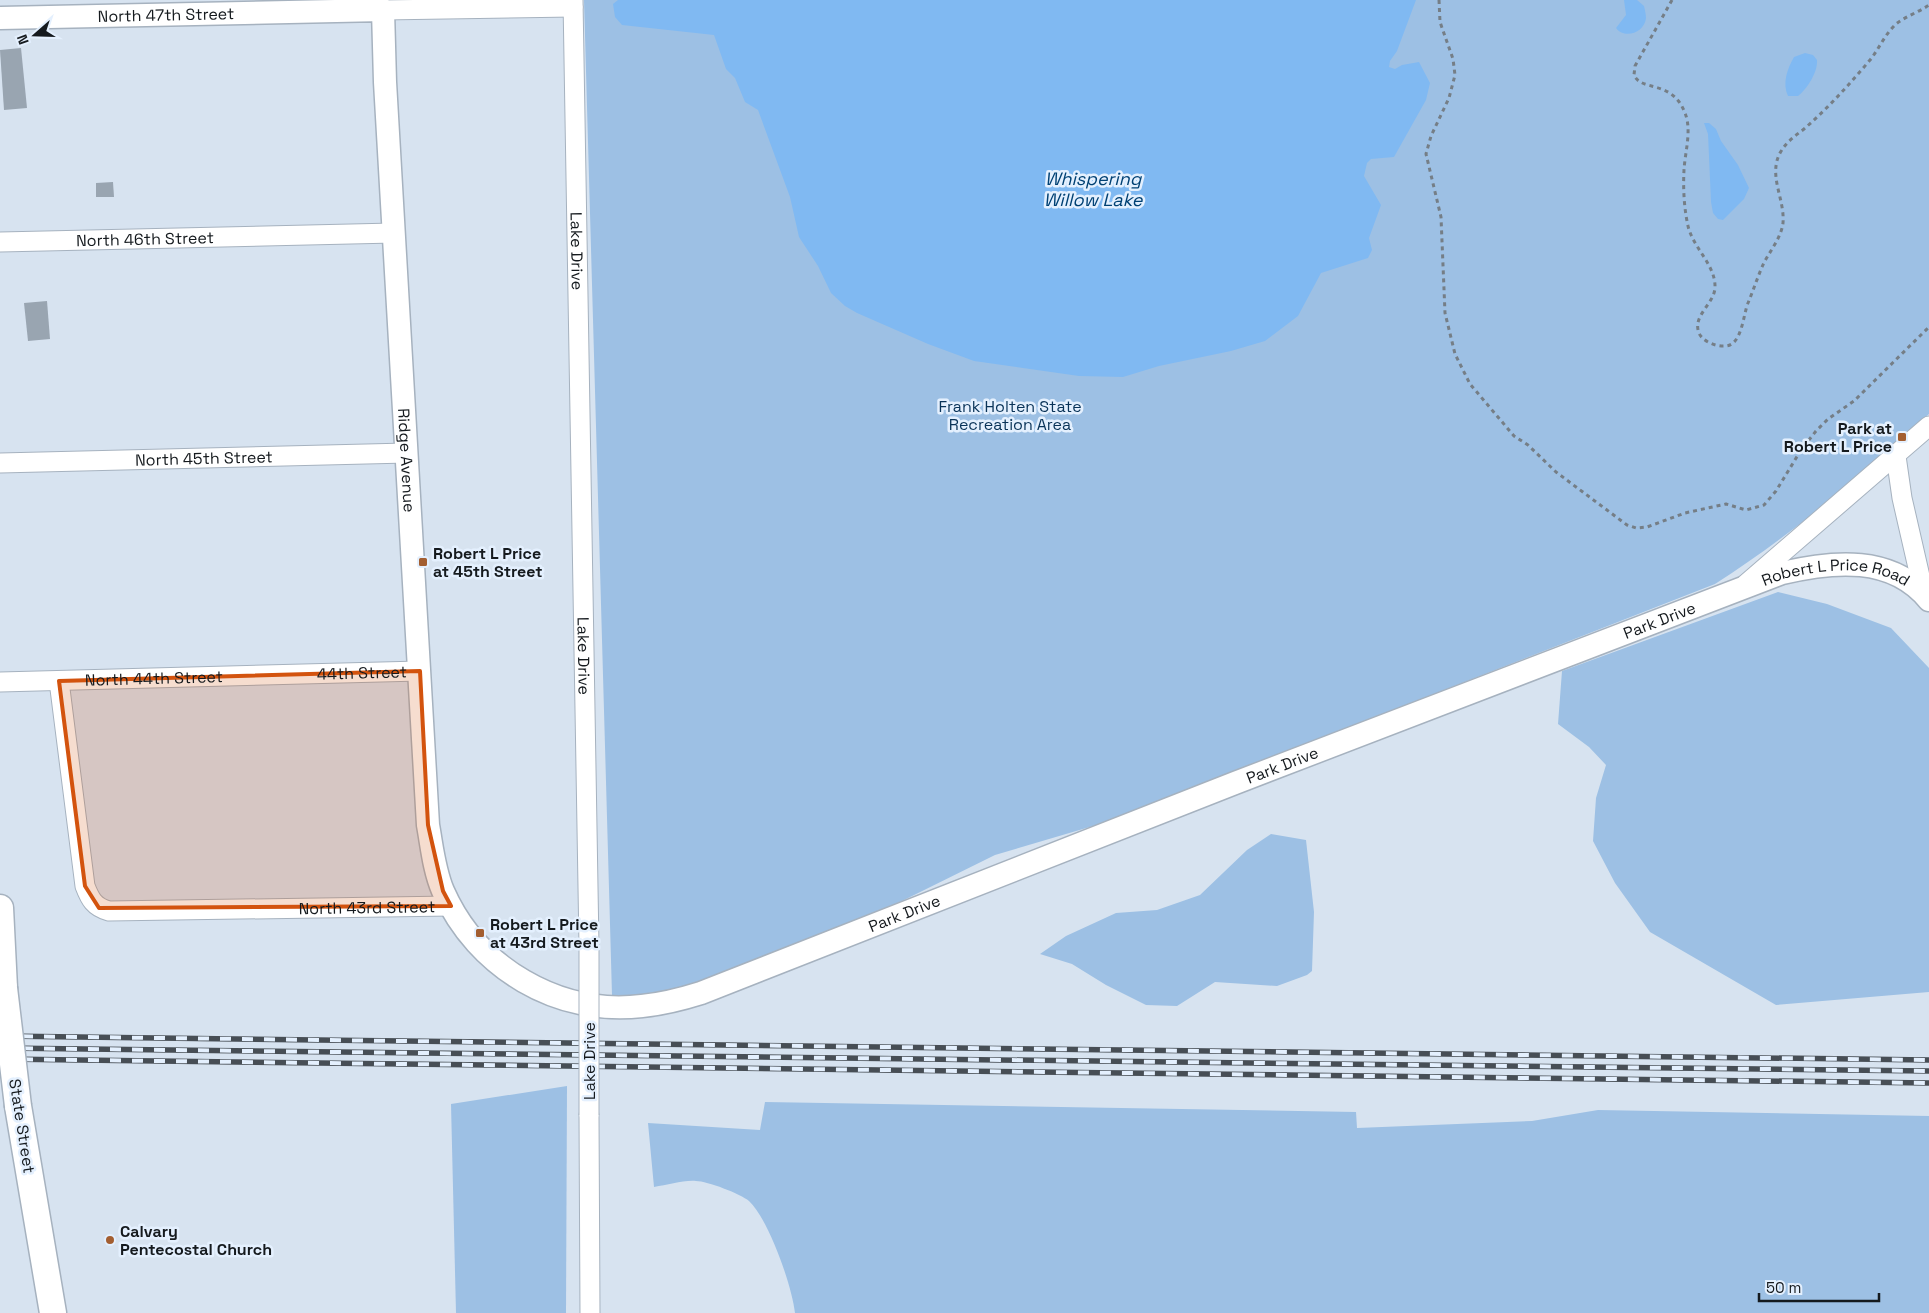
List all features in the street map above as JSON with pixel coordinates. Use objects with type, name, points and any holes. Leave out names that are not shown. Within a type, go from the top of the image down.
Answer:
[{"type":"main road","name":"State Street","points":[[0,908],[4,988],[18,1106],[53,1313]]},
{"type":"street","name":"North 47th Street","points":[[0,18],[338,6],[383,10],[573,4]]},
{"type":"street","name":"Lake Drive","points":[[573,4],[589,946],[590,1313]]},
{"type":"street","name":"Ridge Avenue","points":[[383,10],[428,824],[437,875],[451,906]]},
{"type":"street","name":"North 46th Street","points":[[0,242],[394,233]]},
{"type":"street","name":"Park Drive","points":[[588,1004],[622,1007],[658,1004],[727,984],[1235,782],[1742,587],[1929,426]]},
{"type":"street","name":"North 45th Street","points":[[0,463],[407,453]]},
{"type":"street","name":"Robert L Price Road","points":[[1896,456],[1902,498],[1927,597]]},
{"type":"street","name":"Robert L Price Road","points":[[1742,587],[1782,573],[1835,564],[1868,565],[1890,571],[1906,579],[1927,597]]},
{"type":"street","name":"44th Street","points":[[306,674],[420,671]]},
{"type":"street","name":"North 44th Street","points":[[0,682],[306,674]]},
{"type":"street","name":"North 43rd Street","points":[[59,680],[85,886],[90,899],[99,908],[109,911],[451,906],[476,942],[509,972],[544,993],[588,1004]]},
{"type":"path","points":[[1439,0],[1440,22],[1453,59],[1455,75],[1453,87],[1431,136],[1426,154],[1441,217],[1446,313],[1455,354],[1465,377],[1509,431],[1528,445],[1556,472],[1627,525],[1636,528],[1647,526],[1685,513],[1726,504],[1746,510],[1764,505],[1776,491],[1801,450],[1816,432],[1828,420],[1854,401],[1929,327]]},
{"type":"path","points":[[1672,0],[1635,66],[1634,75],[1640,83],[1667,91],[1676,97],[1685,113],[1688,127],[1684,192],[1688,226],[1696,246],[1711,270],[1715,283],[1712,297],[1699,319],[1698,330],[1705,339],[1724,346],[1731,345],[1737,339],[1760,270],[1781,230],[1782,204],[1775,172],[1782,150],[1834,101],[1870,60],[1896,24],[1929,5]]},
{"type":"highlighted area","points":[[420,671],[428,825],[443,891],[451,906],[99,908],[85,886],[59,681]]},
{"type":"green space","name":"Frank Holten State Recreation Area","points":[[584,0],[1929,0],[1929,414],[1799,525],[1715,584],[1110,821],[995,855],[902,901],[674,992],[637,996],[612,995]]},
{"type":"green space","points":[[1778,592],[1827,604],[1891,628],[1929,668],[1929,992],[1776,1005],[1650,932],[1615,883],[1593,841],[1596,798],[1606,765],[1589,747],[1558,724],[1562,671]]},
{"type":"green space","points":[[1271,834],[1306,840],[1314,912],[1312,971],[1307,975],[1277,986],[1215,982],[1177,1006],[1146,1005],[1106,985],[1072,964],[1040,954],[1066,936],[1116,913],[1157,910],[1200,895],[1247,850]]},
{"type":"green space","points":[[567,1086],[566,1313],[456,1313],[451,1104]]},
{"type":"green space","points":[[765,1102],[1356,1112],[1357,1128],[1532,1121],[1598,1110],[1929,1116],[1929,1313],[795,1313],[789,1287],[772,1238],[757,1210],[749,1201],[715,1185],[701,1182],[686,1181],[654,1187],[648,1123],[760,1130]]},
{"type":"water","name":"Whispering Willow Lake","points":[[618,0],[1416,0],[1389,67],[1395,69],[1402,65],[1419,62],[1430,83],[1426,100],[1394,157],[1371,159],[1367,163],[1364,176],[1381,205],[1369,238],[1372,250],[1368,258],[1321,273],[1298,316],[1265,341],[1231,351],[1159,366],[1123,377],[1079,376],[974,361],[928,344],[845,306],[831,293],[818,266],[799,237],[790,197],[758,110],[745,102],[735,78],[726,69],[714,35],[622,25],[615,17],[613,4]]},
{"type":"water","points":[[1624,0],[1637,0],[1644,6],[1645,23],[1634,33],[1620,32],[1616,28],[1626,15]]},
{"type":"water","points":[[1805,53],[1813,55],[1817,60],[1814,75],[1798,96],[1788,96],[1785,82],[1789,66],[1794,57]]},
{"type":"water","points":[[1704,123],[1709,123],[1716,129],[1721,141],[1738,165],[1749,188],[1744,199],[1723,220],[1718,219],[1713,213],[1708,134]]},
{"type":"building","points":[[21,48],[27,108],[4,110],[0,50]]},
{"type":"building","points":[[113,182],[114,197],[96,197],[96,183]]},
{"type":"building","points":[[47,301],[50,339],[28,341],[24,303]]},
{"type":"railway","points":[[0,1036],[1929,1060]]},
{"type":"railway","points":[[0,1048],[1929,1071]]},
{"type":"railway","points":[[0,1059],[1929,1083]]},
{"type":"place","name":"Park at Robert L Price","points":[[1902,437]]},
{"type":"place","name":"Robert L Price at 45th Street","points":[[423,562]]},
{"type":"place","name":"Robert L Price at 43rd Street","points":[[480,933]]},
{"type":"place","name":"Calvary Pentecostal Church","points":[[110,1240]]}]
